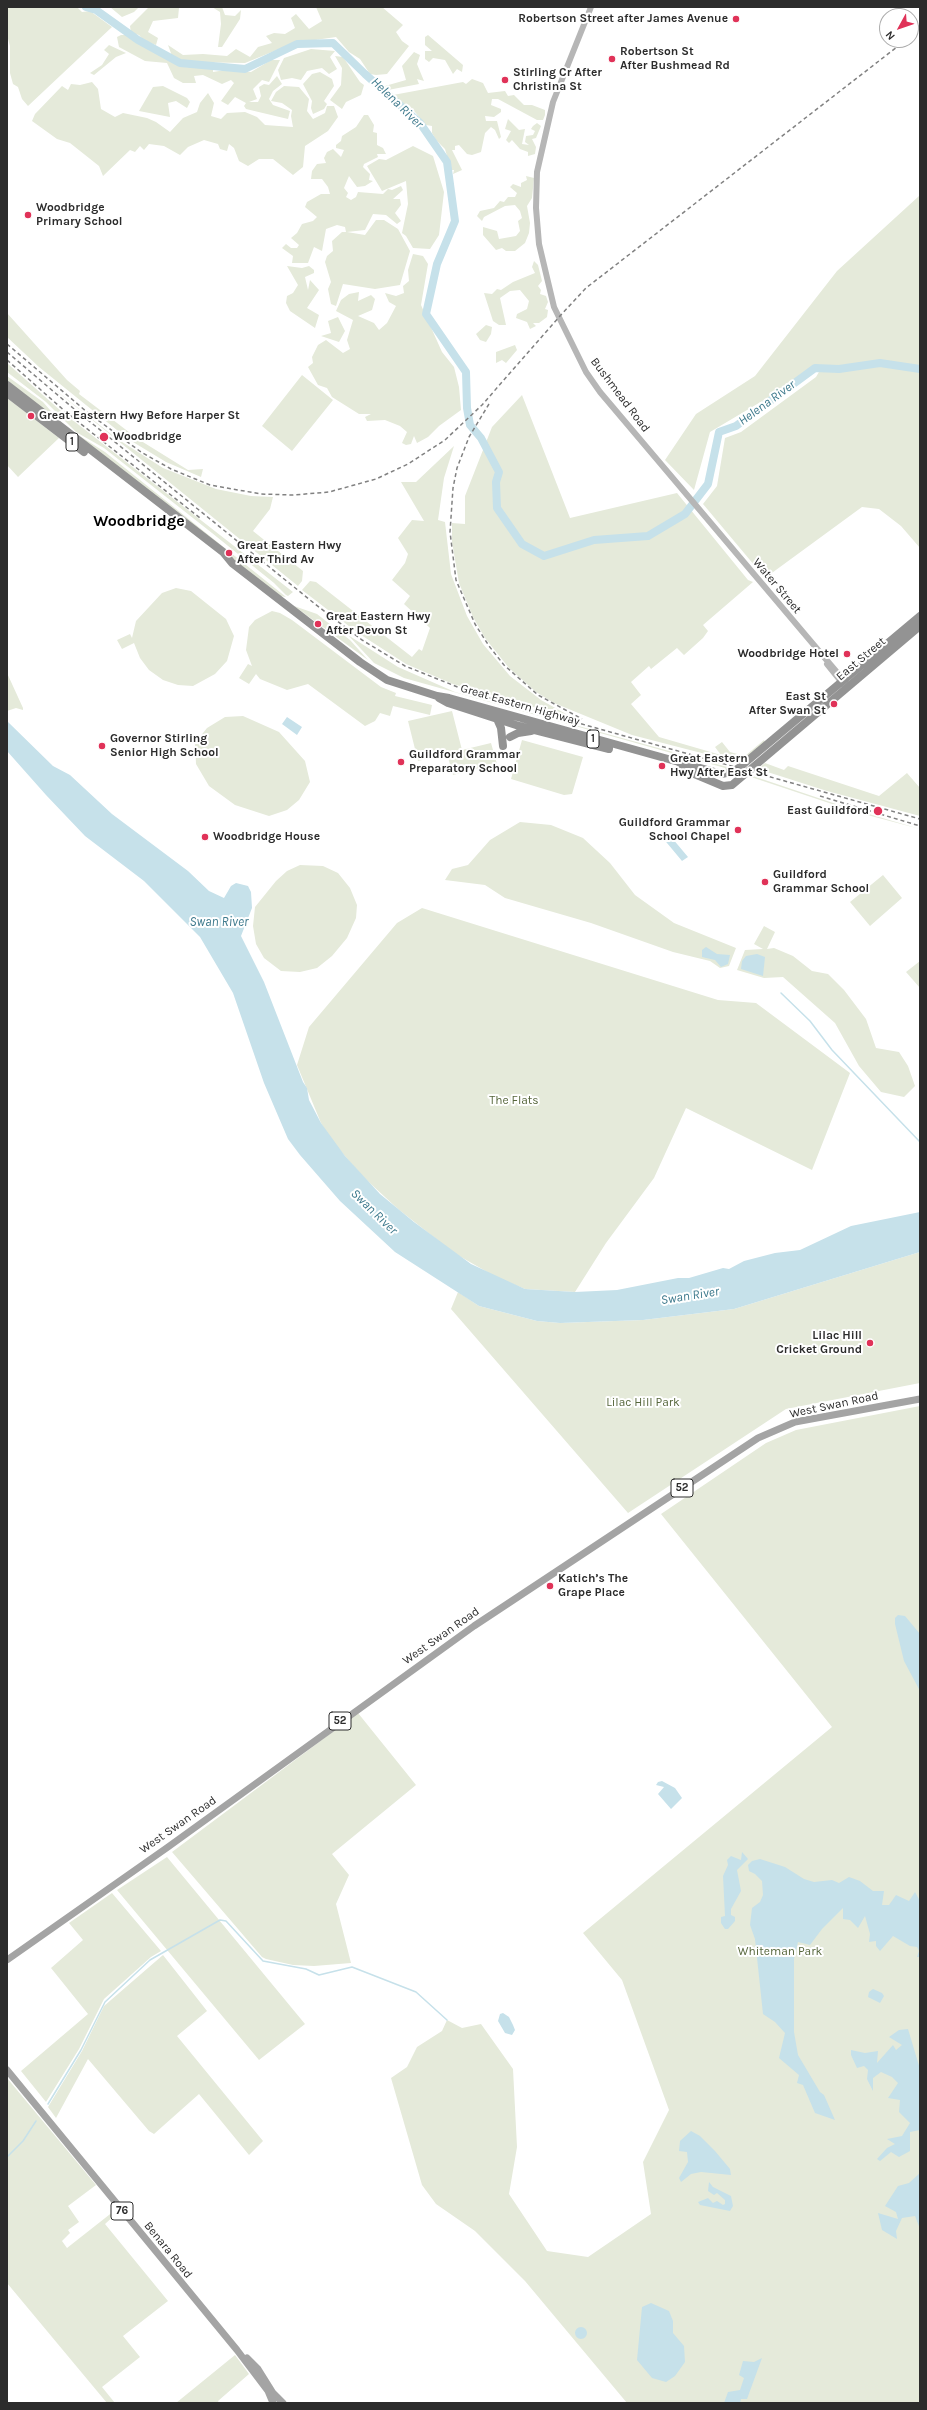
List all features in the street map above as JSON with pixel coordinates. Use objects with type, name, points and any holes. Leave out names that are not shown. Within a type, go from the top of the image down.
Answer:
[{"type":"highway","name":"Great Eastern Highway","points":[[7,385],[223,552],[232,563]]},
{"type":"highway","name":"Great Eastern Highway","points":[[7,393],[220,557],[232,563],[378,674],[395,683],[437,696],[449,698],[704,769],[728,786]]},
{"type":"highway","name":"East Street","points":[[728,786],[920,616]]},
{"type":"highway","name":"East Street","points":[[704,769],[722,774],[734,771],[844,683],[920,626]]},
{"type":"highway","name":"Great Eastern Highway","points":[[437,696],[448,703],[497,719],[536,731],[682,768],[728,786]]},
{"type":"highway","points":[[497,719],[501,728],[503,746]]},
{"type":"highway","points":[[510,737],[518,732],[536,731]]},
{"type":"main road","name":"Bushmead Road","points":[[592,7],[553,102],[541,149],[536,201],[542,264],[554,307],[586,372],[613,409],[711,525]]},
{"type":"main road","name":"Water Street","points":[[711,525],[844,683]]},
{"type":"main road","name":"West Swan Road","points":[[7,1960],[168,1847],[474,1626],[758,1438],[795,1422],[920,1399]]},
{"type":"main road","name":"Benara Road","points":[[7,2070],[237,2350],[268,2391],[273,2403]]},
{"type":"main road","name":"Benara Road","points":[[237,2350],[258,2369],[273,2392],[283,2403]]},
{"type":"green space","points":[[7,7],[77,7],[82,12],[90,11],[112,27],[28,106],[22,99],[18,87],[13,84],[10,73],[10,46],[7,35]]},
{"type":"green space","points":[[110,7],[139,7],[134,12],[122,17]]},
{"type":"green space","points":[[149,7],[179,8],[178,18],[153,21],[148,32],[158,38],[156,45],[144,41],[139,35],[131,33],[130,26]]},
{"type":"green space","points":[[212,7],[222,7],[225,15],[235,16],[241,10],[240,19],[222,47],[218,47],[221,24],[220,12]]},
{"type":"green space","points":[[316,7],[382,7],[403,25],[396,32],[402,41],[409,46],[387,74],[376,75],[370,74],[360,59],[349,52],[336,37],[294,43],[245,63],[185,62],[172,56],[168,45],[183,55],[203,54],[227,56],[236,49],[250,57],[258,47],[272,43],[266,36],[274,33],[285,34],[295,28],[291,18],[296,14],[309,29],[322,21]]},
{"type":"green space","points":[[121,35],[128,35],[185,67],[213,68],[213,72],[225,70],[251,72],[271,60],[280,60],[269,82],[262,80],[253,89],[257,99],[249,102],[258,102],[261,96],[259,87],[264,84],[269,85],[277,76],[282,84],[273,91],[269,99],[273,105],[290,111],[288,119],[246,109],[244,106],[246,103],[235,97],[228,105],[221,101],[234,83],[231,80],[222,84],[203,75],[194,76],[196,83],[183,83],[174,78],[167,63],[145,61],[119,47],[117,37]]},
{"type":"green space","points":[[428,35],[463,65],[462,72],[457,69],[453,74],[445,60],[433,58],[429,62],[425,59],[425,51],[432,51],[425,45],[425,37]]},
{"type":"green space","points":[[109,45],[126,53],[116,57],[94,75],[90,73],[102,65],[109,54],[104,50]]},
{"type":"green space","points":[[311,49],[335,51],[330,57],[337,69],[329,74],[322,68],[307,71],[301,80],[292,78],[281,80],[278,70],[284,58]]},
{"type":"green space","points":[[414,52],[420,55],[417,64],[424,81],[417,79],[419,84],[388,90],[385,86],[406,80],[402,66]]},
{"type":"green space","points":[[335,56],[343,57],[360,82],[364,85],[361,95],[346,102],[342,109],[330,100],[341,85],[342,68]]},
{"type":"green space","points":[[320,72],[332,79],[334,86],[324,101],[327,104],[324,109],[313,114],[311,108],[312,101],[303,84],[312,74]]},
{"type":"green space","points":[[472,79],[483,83],[488,93],[505,91],[508,96],[514,95],[524,105],[532,105],[545,110],[545,115],[543,120],[537,120],[498,99],[492,99],[491,105],[501,109],[501,112],[494,117],[485,116],[486,121],[497,121],[501,137],[499,139],[495,130],[491,127],[485,133],[481,152],[472,155],[467,154],[459,145],[455,146],[455,150],[452,150],[462,170],[453,174],[454,170],[451,170],[445,149],[436,140],[432,133],[432,126],[426,125],[409,105],[403,104],[393,95],[463,82],[466,84]]},
{"type":"green space","points":[[92,82],[98,89],[101,109],[115,117],[123,113],[147,118],[156,122],[170,132],[183,118],[197,112],[200,103],[208,93],[214,103],[211,116],[221,119],[227,113],[245,112],[257,117],[265,125],[293,127],[291,116],[292,110],[282,103],[271,101],[276,92],[284,86],[299,87],[309,99],[307,111],[313,119],[325,113],[327,106],[334,106],[338,117],[328,131],[305,146],[303,167],[293,175],[273,159],[259,159],[248,166],[239,161],[234,148],[229,144],[227,151],[220,149],[218,144],[204,140],[188,147],[180,155],[164,146],[149,144],[144,150],[140,146],[135,152],[130,150],[103,176],[99,166],[70,143],[57,139],[32,121],[35,114],[62,86],[68,90],[71,84],[80,85]]},
{"type":"green space","points":[[163,86],[187,98],[190,102],[187,108],[176,101],[168,103],[170,117],[139,111],[153,87]]},
{"type":"green space","points":[[364,115],[368,115],[374,125],[373,132],[377,133],[377,145],[383,148],[386,154],[377,154],[378,157],[364,164],[363,167],[370,174],[369,180],[373,181],[365,186],[357,187],[349,176],[344,188],[348,193],[346,197],[351,200],[356,197],[358,192],[383,194],[388,189],[392,190],[401,186],[403,190],[393,199],[400,199],[401,205],[395,213],[401,221],[397,224],[386,215],[373,214],[365,230],[347,232],[365,235],[376,220],[384,220],[398,229],[410,251],[400,285],[375,289],[343,284],[336,306],[331,304],[328,289],[331,282],[325,262],[327,256],[333,251],[332,241],[342,232],[346,232],[345,227],[337,225],[326,229],[322,251],[314,247],[308,263],[292,263],[293,256],[282,248],[286,244],[291,248],[297,248],[299,245],[291,238],[297,233],[302,224],[313,221],[317,217],[305,207],[307,202],[321,194],[330,194],[328,187],[322,179],[311,179],[312,171],[317,164],[326,163],[324,158],[327,152],[333,149],[341,157],[344,150],[336,148],[336,145],[341,141],[342,136],[356,127]]},
{"type":"green space","points":[[508,119],[519,130],[525,129],[522,144],[529,145],[525,142],[526,136],[533,135],[535,131],[531,129],[537,123],[541,126],[536,138],[532,139],[536,147],[535,154],[528,156],[528,152],[520,149],[512,140],[509,143],[506,140],[511,131],[505,129]]},
{"type":"green space","points":[[413,146],[433,156],[444,192],[439,235],[430,249],[413,248],[406,236],[402,233],[408,204],[406,181],[382,191],[367,166],[379,159],[386,160]]},
{"type":"green space","points":[[526,176],[534,178],[532,198],[527,206],[530,223],[529,233],[525,243],[515,251],[506,251],[502,248],[496,250],[483,235],[483,227],[497,231],[499,239],[516,236],[520,231],[518,221],[522,218],[520,211],[515,205],[505,206],[484,217],[482,221],[477,216],[480,211],[494,208],[500,201],[504,202],[508,197],[515,197],[517,193],[510,187],[513,184],[521,187],[521,183],[527,180]]},
{"type":"green space","points":[[919,196],[920,548],[901,526],[879,509],[862,507],[765,578],[703,504],[717,486],[725,438],[741,432],[816,377],[823,365],[710,432],[694,490],[665,460],[696,414],[755,376],[837,271]]},
{"type":"green space","points":[[413,254],[423,256],[428,264],[421,305],[442,352],[454,367],[459,387],[461,410],[439,426],[428,437],[417,443],[414,436],[411,444],[406,445],[402,443],[407,432],[400,426],[385,420],[367,421],[365,417],[371,414],[359,414],[332,397],[327,388],[318,385],[308,367],[313,363],[312,357],[318,345],[326,340],[343,353],[350,349],[347,340],[353,320],[336,311],[341,300],[349,294],[359,292],[358,301],[371,295],[375,299],[372,310],[358,316],[374,323],[379,330],[387,323],[396,306],[389,302],[385,293],[396,296],[404,293],[403,286],[409,281],[408,270]]},
{"type":"green space","points":[[534,261],[538,265],[542,281],[538,286],[541,290],[540,294],[546,296],[548,302],[545,309],[548,310],[547,317],[539,323],[533,323],[536,326],[530,329],[527,322],[516,318],[517,314],[527,309],[529,301],[520,290],[510,291],[500,298],[506,325],[499,325],[493,321],[484,293],[492,294],[497,289],[501,290],[513,282],[535,273],[532,267]]},
{"type":"green space","points":[[287,266],[302,268],[309,266],[314,270],[314,273],[305,277],[308,290],[310,280],[319,290],[307,308],[319,315],[315,328],[290,311],[286,303],[287,296],[293,293],[298,285]]},
{"type":"green space","points":[[7,313],[67,380],[80,391],[79,394],[138,439],[188,470],[203,469],[201,477],[166,462],[128,439],[39,367],[7,337]]},
{"type":"green space","points":[[338,317],[345,331],[339,342],[321,336],[331,333],[328,321]]},
{"type":"green space","points":[[486,325],[492,327],[491,334],[486,342],[480,340],[476,334]]},
{"type":"green space","points":[[515,345],[517,350],[506,363],[502,360],[496,363],[496,352]]},
{"type":"green space","points":[[7,363],[61,411],[293,592],[288,596],[286,595],[274,583],[104,448],[76,432],[46,402],[7,372]]},
{"type":"green space","points":[[302,375],[333,400],[292,451],[262,426]]},
{"type":"green space","points":[[7,376],[43,402],[64,426],[105,452],[286,597],[280,596],[267,586],[7,382]]},
{"type":"green space","points":[[39,377],[116,438],[163,468],[216,489],[251,496],[273,497],[270,509],[253,531],[303,571],[302,581],[298,586]]},
{"type":"green space","points":[[522,395],[570,518],[677,493],[748,580],[753,582],[703,625],[708,631],[703,638],[684,655],[677,648],[651,669],[649,666],[631,682],[641,695],[631,704],[659,737],[721,755],[715,747],[722,742],[730,752],[745,756],[764,740],[765,742],[740,763],[632,735],[554,703],[536,692],[509,668],[485,638],[473,617],[459,583],[452,542],[452,523],[465,524],[465,496],[492,427]]},
{"type":"green space","points":[[7,398],[59,438],[18,477],[7,465]]},
{"type":"green space","points":[[454,446],[444,478],[438,520],[445,522],[451,574],[467,616],[483,644],[510,676],[541,700],[575,719],[453,684],[406,664],[358,633],[302,590],[310,581],[316,582],[412,657],[419,649],[422,651],[430,628],[404,604],[410,596],[392,580],[405,563],[408,554],[398,538],[412,520],[424,521],[401,482],[416,482]]},
{"type":"green space","points":[[176,588],[191,591],[226,619],[234,636],[227,661],[215,674],[193,686],[178,685],[163,680],[149,670],[140,658],[134,643],[122,649],[117,640],[130,634],[132,638],[136,621],[162,593]]},
{"type":"green space","points":[[294,606],[317,614],[350,640],[368,660]]},
{"type":"green space","points":[[272,611],[280,613],[292,620],[381,687],[396,693],[395,696],[432,705],[430,715],[393,706],[390,716],[380,713],[375,721],[365,726],[308,684],[287,690],[260,679],[256,674],[249,684],[239,678],[248,664],[252,666],[246,650],[249,627],[255,620]]},
{"type":"green space","points":[[348,635],[398,667],[455,692],[731,768],[724,770],[725,768],[404,678],[374,663]]},
{"type":"green space","points":[[7,673],[23,710],[16,708],[7,711]]},
{"type":"green space","points":[[452,711],[462,750],[491,743],[497,764],[453,775],[447,754],[418,761],[408,721]]},
{"type":"green space","points":[[243,716],[279,732],[305,761],[310,782],[299,800],[287,810],[269,816],[235,805],[209,786],[196,764],[195,743],[207,728],[225,717]]},
{"type":"green space","points":[[522,740],[583,757],[572,794],[564,795],[511,779]]},
{"type":"green space","points":[[765,763],[784,770],[788,766],[879,796],[907,773],[920,788],[920,816],[827,791],[758,769]]},
{"type":"green space","points":[[750,775],[845,807],[920,829],[856,812],[751,777]]},
{"type":"green space","points":[[520,822],[551,825],[583,838],[610,863],[635,895],[674,923],[736,948],[729,966],[720,968],[710,961],[673,952],[591,923],[505,898],[485,885],[445,880],[452,869],[468,865],[490,840]]},
{"type":"green space","points":[[300,865],[323,866],[338,873],[350,888],[357,905],[356,918],[347,938],[332,956],[317,968],[300,972],[281,971],[264,958],[256,944],[253,926],[255,907],[276,881],[287,871]]},
{"type":"green space","points":[[883,875],[902,898],[870,926],[850,902]]},
{"type":"green space","name":"The Flats","points":[[422,908],[718,1000],[756,1003],[850,1073],[812,1170],[686,1108],[654,1178],[606,1243],[575,1292],[525,1289],[496,1277],[454,1253],[398,1209],[360,1174],[329,1137],[321,1123],[297,1065],[309,1027],[397,923]]},
{"type":"green space","points":[[764,926],[775,932],[767,949],[774,948],[793,956],[812,971],[828,974],[844,990],[866,1019],[876,1048],[899,1052],[908,1066],[915,1086],[904,1097],[881,1092],[859,1066],[835,1023],[783,977],[764,978],[737,970],[745,950],[763,949],[754,944]]},
{"type":"green space","points":[[920,961],[920,988],[906,972]]},
{"type":"green space","name":"Lilac Hill Park","points":[[920,1252],[920,1383],[786,1409],[628,1513],[451,1309],[458,1292],[479,1306],[537,1321],[560,1323],[643,1320],[734,1309]]},
{"type":"green space","name":"Whiteman Park","points":[[920,1406],[920,2403],[627,2403],[525,2281],[475,2231],[436,2204],[422,2185],[391,2078],[407,2067],[417,2047],[442,2031],[447,2020],[462,2028],[481,2024],[513,2069],[517,2147],[509,2194],[547,2251],[588,2257],[651,2214],[643,2162],[669,2110],[622,1980],[583,1933],[832,1727],[661,1514],[766,1443],[796,1430]]},
{"type":"green space","points":[[358,1713],[416,1785],[332,1854],[349,1875],[336,1904],[351,1963],[314,1966],[293,1965],[266,1959],[262,1957],[172,1852]]},
{"type":"green space","points":[[167,1857],[305,2024],[259,2060],[117,1890]]},
{"type":"green space","points":[[112,1893],[161,1951],[151,1957],[104,1999],[79,2049],[46,2102],[21,2071],[88,2014],[51,1968],[83,1940],[69,1923]]},
{"type":"green space","points":[[163,1955],[207,2011],[177,2036],[263,2141],[249,2155],[199,2094],[154,2134],[149,2131],[88,2059],[56,2118],[48,2107],[82,2051],[104,2006]]},
{"type":"green space","points":[[7,2078],[96,2185],[68,2206],[79,2222],[68,2230],[70,2233],[62,2241],[67,2248],[114,2211],[116,2214],[105,2224],[168,2301],[123,2336],[140,2357],[102,2387],[115,2403],[107,2403],[7,2283]]},
{"type":"green space","points":[[235,2355],[249,2374],[218,2401],[219,2403],[176,2403]]},
{"type":"water","points":[[287,717],[302,727],[297,735],[282,724]]},
{"type":"water","name":"Swan River","points":[[7,721],[53,766],[70,775],[112,814],[188,871],[209,891],[224,898],[231,886],[236,883],[248,886],[251,892],[252,908],[241,936],[264,982],[303,1082],[307,1088],[309,1100],[321,1123],[345,1156],[380,1194],[414,1222],[471,1264],[525,1289],[575,1292],[617,1290],[678,1278],[689,1278],[723,1268],[729,1269],[744,1261],[775,1253],[800,1250],[851,1226],[920,1212],[920,1252],[734,1309],[643,1320],[560,1323],[537,1321],[479,1306],[395,1252],[340,1201],[300,1155],[288,1139],[264,1083],[233,993],[200,937],[144,881],[85,836],[46,795],[7,751]]},
{"type":"water","points":[[667,832],[688,857],[682,861],[662,837]]},
{"type":"water","points":[[706,947],[717,954],[730,955],[728,964],[721,967],[715,960],[702,957],[702,950]]},
{"type":"water","points":[[757,954],[765,957],[763,976],[741,969],[742,961],[746,956]]},
{"type":"water","points":[[898,1615],[905,1616],[920,1634],[920,1691],[904,1661],[895,1624],[895,1618]]},
{"type":"water","points":[[662,1781],[675,1788],[682,1798],[671,1809],[658,1794],[664,1787],[656,1785],[658,1782]]},
{"type":"water","points":[[742,1852],[748,1859],[737,1870],[741,1891],[731,1909],[731,1915],[735,1917],[735,1921],[728,1929],[725,1929],[721,1923],[721,1917],[725,1916],[723,1876],[728,1865],[727,1860],[731,1856],[741,1860]]},
{"type":"water","points":[[760,1859],[785,1867],[804,1879],[814,1882],[832,1880],[839,1883],[849,1877],[860,1881],[873,1891],[884,1891],[882,1905],[889,1905],[896,1895],[909,1901],[915,1892],[920,1901],[920,1957],[917,1957],[919,1951],[917,1947],[910,1946],[893,1936],[880,1951],[876,1946],[876,1941],[869,1942],[870,1934],[865,1916],[858,1928],[850,1920],[843,1919],[843,1908],[822,1929],[810,1945],[798,1942],[794,1959],[794,2032],[798,2055],[820,2092],[824,2095],[835,2120],[815,2113],[803,2085],[797,2083],[799,2075],[779,2058],[785,2033],[775,2022],[763,2014],[755,1939],[750,1925],[752,1908],[760,1902],[763,1895],[762,1881],[755,1874],[749,1871],[748,1865],[752,1861]]},
{"type":"water","points":[[873,1989],[882,1993],[884,1996],[880,2003],[868,1997],[869,1992]]},
{"type":"water","points":[[503,2013],[509,2017],[513,2025],[515,2030],[512,2035],[505,2033],[498,2021],[500,2014]]},
{"type":"water","points":[[908,2029],[920,2069],[920,2130],[910,2132],[910,2151],[899,2157],[891,2152],[880,2161],[877,2159],[887,2148],[895,2144],[887,2139],[902,2136],[910,2123],[899,2112],[900,2100],[888,2098],[898,2083],[892,2077],[881,2072],[873,2078],[873,2091],[867,2079],[868,2070],[864,2066],[857,2068],[851,2055],[851,2050],[865,2053],[878,2051],[877,2063],[893,2045],[896,2050],[902,2045],[889,2037],[899,2030]]},
{"type":"water","points":[[691,2131],[700,2136],[715,2151],[730,2169],[731,2175],[701,2172],[691,2174],[681,2182],[679,2178],[688,2162],[687,2152],[679,2151],[680,2141]]},
{"type":"water","points":[[920,2173],[920,2229],[915,2216],[902,2218],[896,2231],[897,2239],[882,2230],[878,2213],[898,2219],[896,2212],[885,2206],[898,2186],[909,2183]]},
{"type":"water","points":[[709,2182],[713,2187],[731,2196],[733,2206],[730,2211],[700,2205],[698,2202],[708,2198],[713,2203],[717,2201],[723,2205],[725,2204],[725,2200],[717,2193],[714,2195],[708,2191]]},
{"type":"water","points":[[651,2303],[669,2311],[673,2321],[673,2333],[684,2346],[685,2362],[675,2376],[666,2382],[652,2378],[637,2360],[642,2307]]},
{"type":"water","points":[[581,2327],[585,2329],[587,2333],[585,2337],[581,2339],[577,2337],[575,2333],[577,2329]]},
{"type":"water","points":[[762,2358],[747,2399],[741,2399],[740,2403],[724,2403],[728,2392],[740,2390],[744,2378],[739,2375],[743,2361],[754,2362]]},
{"type":"waterway","name":"Helena River","points":[[86,7],[96,10],[138,40],[180,63],[245,69],[297,44],[333,43],[420,123],[447,162],[455,221],[437,264],[426,314],[466,372],[467,408],[470,425],[481,438],[499,472],[496,482],[497,508],[522,544],[544,556],[594,540],[648,536],[685,514],[708,484],[719,432],[736,426],[815,368],[839,369],[880,363],[920,369]]},
{"type":"waterway","points":[[781,993],[810,1021],[832,1050],[920,1142]]},
{"type":"waterway","points":[[48,2104],[81,2050],[105,2002],[150,1960],[220,1920],[226,1921],[263,1961],[306,1969],[319,1975],[352,1967],[416,1992],[447,2020]]},
{"type":"waterway","points":[[7,2157],[23,2141],[36,2121]]},
{"type":"railway","points":[[7,344],[87,412],[141,452],[171,469],[210,485],[261,494],[293,495],[329,492],[376,479],[408,464],[445,440],[482,405],[586,288],[896,48]]},
{"type":"railway","points":[[7,352],[73,408],[315,604],[362,640],[405,666],[475,694],[920,819]]},
{"type":"railway","points":[[7,360],[67,413],[200,518]]},
{"type":"railway","points":[[489,404],[469,437],[457,468],[453,488],[450,532],[456,580],[475,624],[489,646],[504,665],[538,695],[582,719]]},
{"type":"railway","points":[[820,796],[920,826]]},
{"type":"place","name":"Robertson Street after James Avenue","points":[[736,19]]},
{"type":"place","name":"Robertson St After Bushmead Rd","points":[[612,59]]},
{"type":"place","name":"Stirling Cr After Christina St","points":[[505,80]]},
{"type":"place","name":"Woodbridge Primary School","points":[[28,215]]},
{"type":"place","name":"Great Eastern Hwy Before Harper St","points":[[31,416]]},
{"type":"place","name":"Woodbridge","points":[[104,437]]},
{"type":"place","name":"Great Eastern Hwy After Third Av","points":[[229,553]]},
{"type":"place","name":"Great Eastern Hwy After Devon St","points":[[318,624]]},
{"type":"place","name":"Woodbridge Hotel","points":[[847,654]]},
{"type":"place","name":"East St After Swan St","points":[[834,704]]},
{"type":"place","name":"Governor Stirling Senior High School","points":[[102,746]]},
{"type":"place","name":"Guildford Grammar Preparatory School","points":[[401,762]]},
{"type":"place","name":"Great Eastern Hwy After East St","points":[[662,766]]},
{"type":"place","name":"East Guildford","points":[[878,811]]},
{"type":"place","name":"Guildford Grammar School Chapel","points":[[738,830]]},
{"type":"place","name":"Woodbridge House","points":[[205,837]]},
{"type":"place","name":"Guildford Grammar School","points":[[765,882]]},
{"type":"place","name":"Lilac Hill Cricket Ground","points":[[870,1343]]},
{"type":"place","name":"Katich’s The Grape Place","points":[[550,1586]]},
{"type":"district","name":"Woodbridge","points":[[139,521]]}]
